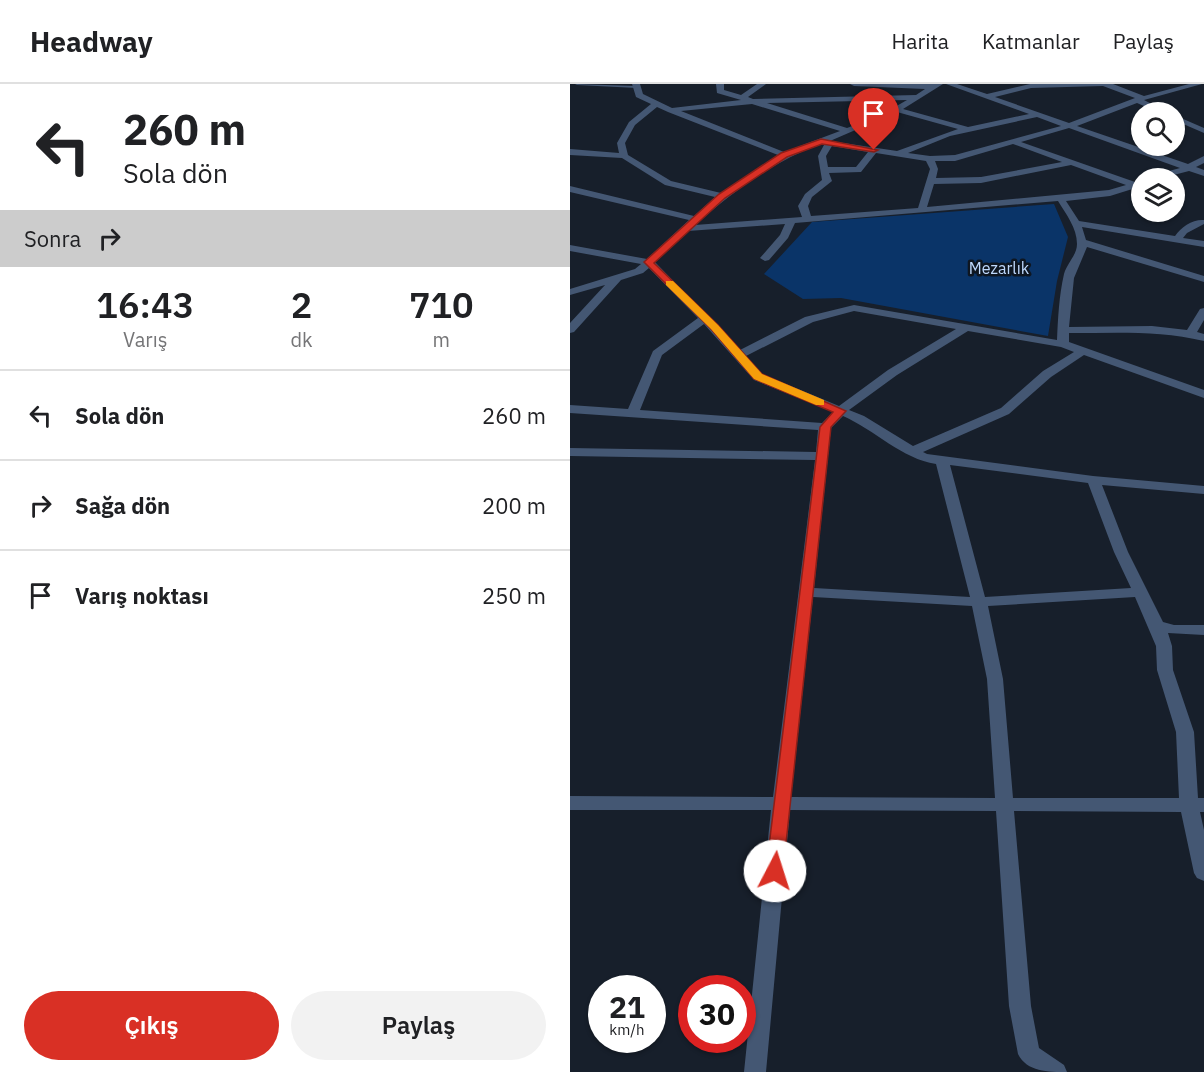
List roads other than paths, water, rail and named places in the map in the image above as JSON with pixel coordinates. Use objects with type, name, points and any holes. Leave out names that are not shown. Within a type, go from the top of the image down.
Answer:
[{"type":"street","points":[[720,84],[720,91],[848,131]]},
{"type":"street","points":[[744,97],[762,84]]},
{"type":"street","points":[[854,84],[936,85]]},
{"type":"street","points":[[950,84],[1204,173]]},
{"type":"street","points":[[984,97],[1031,86],[1101,84]]},
{"type":"street","points":[[1106,84],[1145,102]]},
{"type":"street","points":[[826,142],[930,159],[955,158],[1068,126],[1140,99],[1198,84]]},
{"type":"street","points":[[570,292],[639,271],[722,196],[784,155],[826,142],[897,110],[936,85]]},
{"type":"street","points":[[637,86],[639,95],[656,104],[784,155]]},
{"type":"street","points":[[671,110],[755,101],[920,97]]},
{"type":"street","points":[[624,156],[621,143],[632,124],[656,104]]},
{"type":"street","points":[[897,110],[966,129]]},
{"type":"street","points":[[898,154],[966,129],[1036,115]]},
{"type":"street","points":[[1185,122],[1204,131]]},
{"type":"street","points":[[807,218],[803,206],[808,196],[827,181],[822,156],[826,142]]},
{"type":"street","points":[[1014,142],[1070,163],[1131,182]]},
{"type":"street","points":[[824,170],[858,170],[874,150]]},
{"type":"street","points":[[570,152],[624,156],[668,183],[722,196]]},
{"type":"street","points":[[922,209],[934,169],[930,159]]},
{"type":"street","points":[[1185,169],[1204,159]]},
{"type":"street","points":[[930,182],[981,180],[1070,163]]},
{"type":"street","points":[[683,229],[1060,198],[1110,193],[1131,186]]},
{"type":"street","points":[[570,189],[695,219]]},
{"type":"street","points":[[1060,198],[1076,223],[1082,242],[1082,251],[1072,266],[1065,297],[1063,344]]},
{"type":"street","points":[[765,258],[784,236],[792,219]]},
{"type":"street","points":[[1178,240],[1183,231],[1202,222]]},
{"type":"street","points":[[1076,223],[1204,244]]},
{"type":"street","points":[[1082,242],[1204,279]]},
{"type":"street","points":[[570,248],[649,262],[705,318],[758,377],[860,419],[924,458],[1093,480],[1204,490]]},
{"type":"street","points":[[570,330],[616,278]]},
{"type":"street","points":[[739,355],[833,309],[854,308],[1063,344],[1204,394]]},
{"type":"street","points":[[1190,334],[1204,311]]},
{"type":"street","points":[[633,412],[657,353],[705,318]]},
{"type":"street","points":[[755,1072],[781,804],[825,427],[840,411],[893,372],[967,327]]},
{"type":"street","points":[[1064,330],[1156,329],[1204,338]]},
{"type":"street","points":[[913,451],[1005,411],[1047,374],[1083,351]]},
{"type":"street","points":[[570,409],[825,427]]},
{"type":"street","points":[[570,452],[822,456]]},
{"type":"street","points":[[942,460],[979,602],[995,679],[1020,1006],[1029,1054],[1056,1072]]},
{"type":"street","points":[[1093,480],[1121,552],[1157,626],[1164,646],[1165,670],[1185,732],[1197,805],[1204,873]]},
{"type":"street","points":[[806,592],[979,602],[1141,592]]},
{"type":"street","points":[[1157,626],[1174,630],[1204,630]]},
{"type":"street","points":[[570,803],[1197,805]]},
{"type":"lane","points":[[577,84],[637,86]]},
{"type":"park label","name":"Mezarlık","points":[[999,268]]}]
